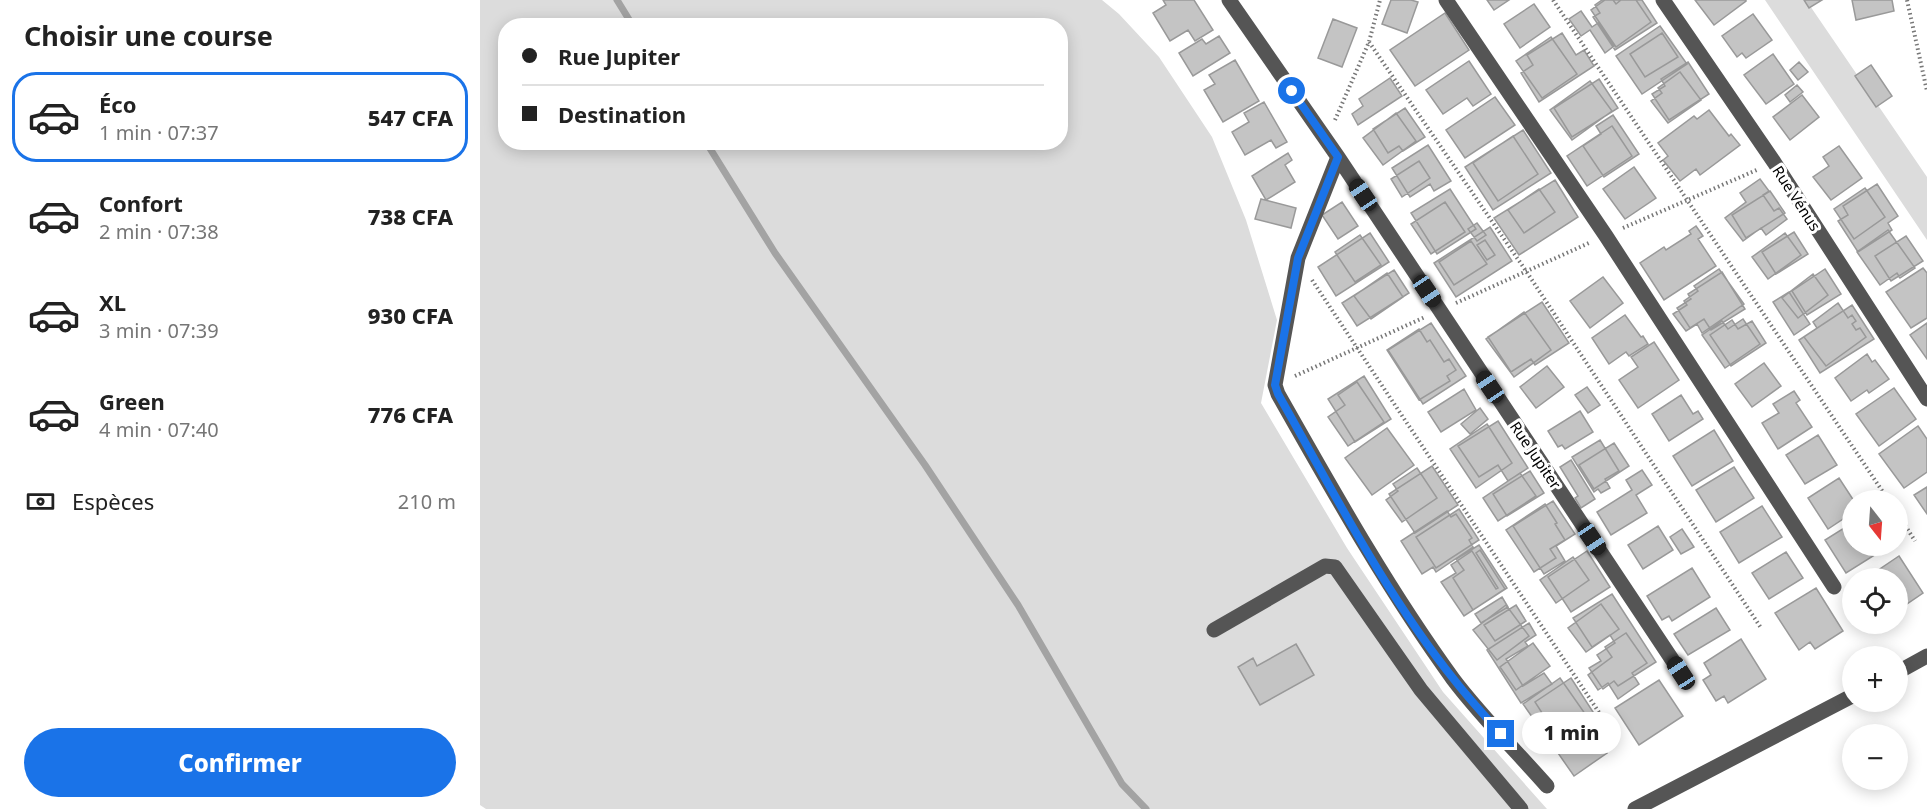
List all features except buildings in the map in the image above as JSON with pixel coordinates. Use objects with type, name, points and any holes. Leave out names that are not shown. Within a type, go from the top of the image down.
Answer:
[{"type":"street","name":"Rue Jupiter","points":[[1229,0],[1338,157],[1681,673]]},
{"type":"street","points":[[1446,0],[1606,236],[1834,587]]},
{"type":"street","name":"Rue Vénus","points":[[1663,0],[1774,162],[1927,399]]},
{"type":"street","points":[[1338,157],[1298,258],[1275,385],[1359,537],[1401,604],[1455,681],[1547,786]]},
{"type":"street","points":[[1214,630],[1325,566],[1335,567],[1422,690],[1521,809]]},
{"type":"street","points":[[1908,666],[1927,656]]},
{"type":"street","points":[[1635,809],[1842,701]]},
{"type":"path","points":[[1326,140],[1369,42],[1380,0]]},
{"type":"path","points":[[1553,0],[1882,490]]},
{"type":"path","points":[[1907,0],[1927,91]]},
{"type":"path","points":[[1369,42],[1526,271],[1761,628]]},
{"type":"path","points":[[1275,385],[1774,162]]},
{"type":"path","points":[[1298,258],[1602,717]]},
{"type":"path","points":[[1908,530],[1915,541]]},
{"type":"shaded area","points":[[480,0],[1102,0],[1119,14],[1159,57],[1212,137],[1246,220],[1277,320],[1261,403],[1347,548],[1443,692],[1547,809],[486,809],[480,805]]},
{"type":"shaded area","points":[[1765,0],[1806,0],[1927,177],[1927,240]]},
{"type":"waterway","points":[[617,0],[628,18]]},
{"type":"waterway","points":[[711,150],[775,253],[925,465],[1018,605],[1122,784],[1146,809]]},
{"type":"route","points":[[1292,91],[1338,157],[1298,258],[1275,385],[1359,537],[1401,604],[1455,681],[1501,734]]}]
